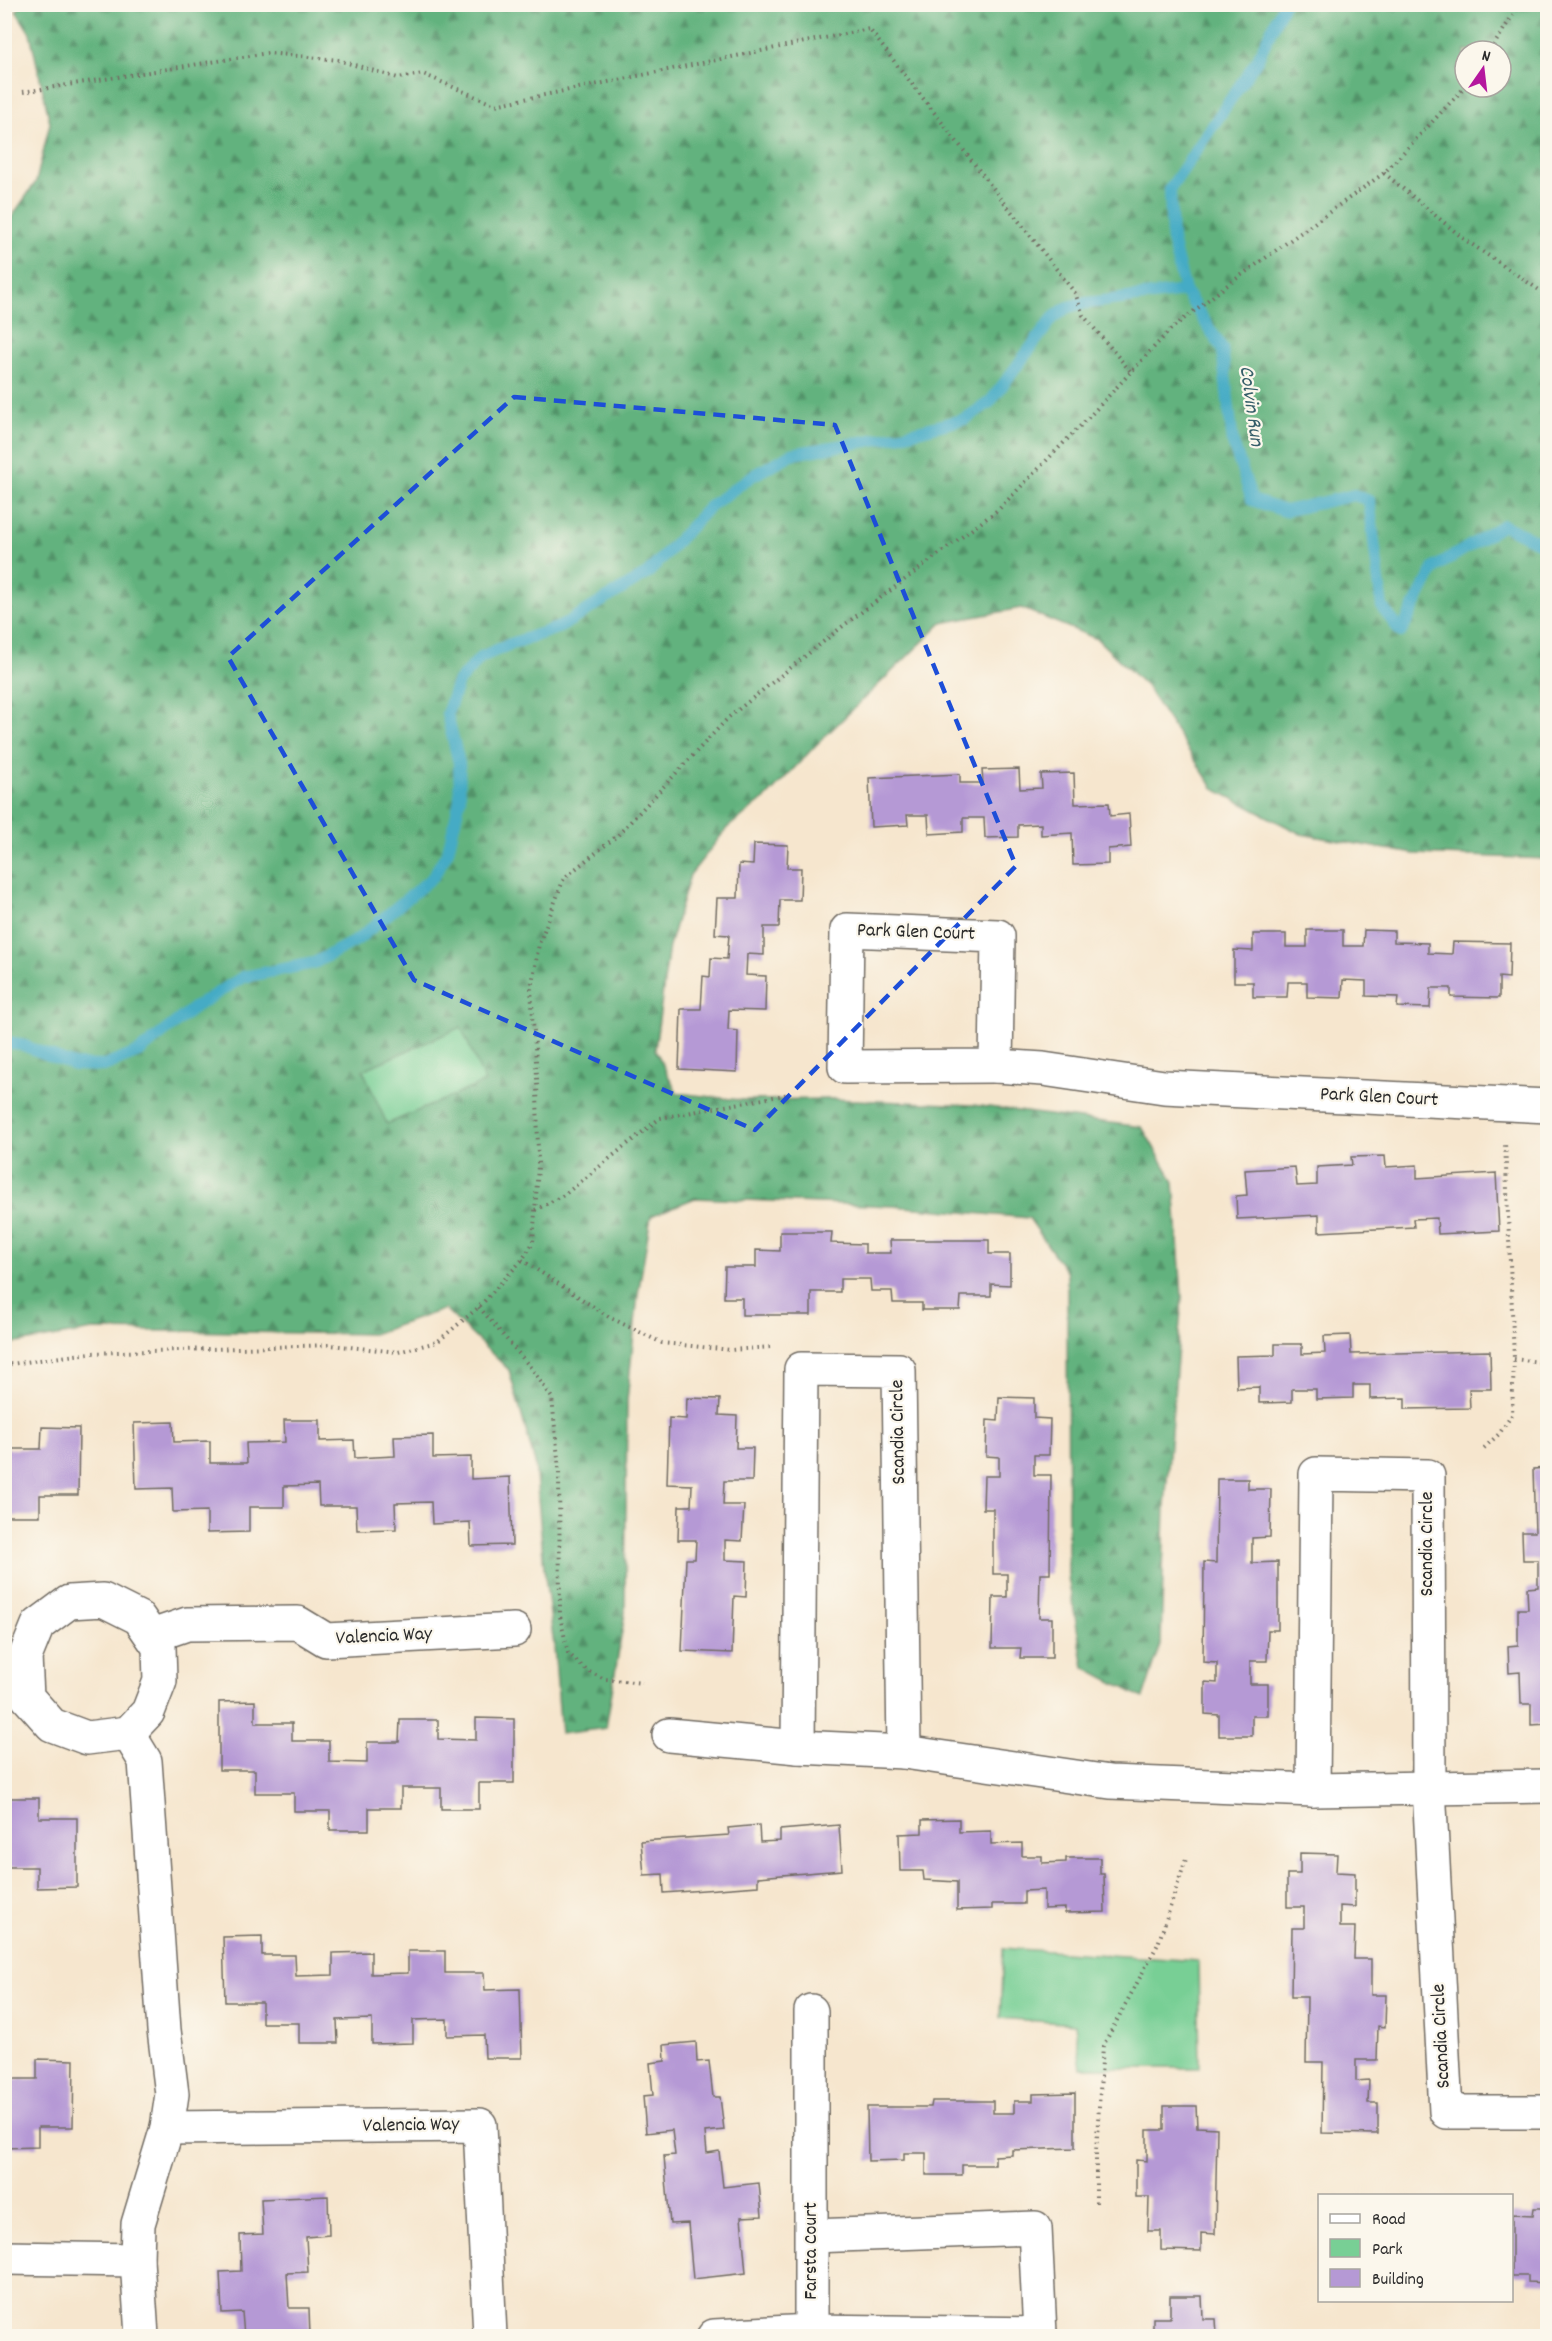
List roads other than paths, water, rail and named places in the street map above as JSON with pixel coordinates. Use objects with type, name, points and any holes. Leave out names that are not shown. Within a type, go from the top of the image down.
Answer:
[{"type":"street","name":"Park Glen Court","points":[[996,1066],[998,936],[847,930],[845,1067],[996,1066],[1043,1069],[1164,1087],[1548,1106]]},
{"type":"street","name":"Scandia Circle","points":[[798,1747],[801,1369],[899,1370],[904,1752]]},
{"type":"street","name":"Scandia Circle","points":[[1313,1790],[1316,1474],[1428,1476],[1429,1787],[1446,2112],[1548,2112]]},
{"type":"street","points":[[103,1600],[140,1618],[159,1647],[160,1681],[148,1712],[128,1733],[87,1738],[52,1725],[27,1697],[15,1655],[38,1625],[69,1602],[103,1600]]},
{"type":"street","name":"Valencia Way","points":[[152,1636],[187,1624],[298,1623],[326,1640],[514,1630]]},
{"type":"street","points":[[128,1733],[145,1761],[164,2030],[172,2094],[167,2128],[138,2224],[137,2260],[142,2337]]},
{"type":"street","points":[[669,1735],[798,1747],[904,1752],[1110,1782],[1313,1790],[1548,1786]]},
{"type":"street","name":"Farsta Court","points":[[811,2011],[811,2331]]},
{"type":"street","name":"Valencia Way","points":[[167,2128],[480,2125],[490,2337]]},
{"type":"street","points":[[714,2337],[811,2331],[1040,2335],[1035,2228],[812,2236]]},
{"type":"street","points":[[4,2258],[137,2260]]},
{"type":"waterway","name":"Colvin Run","points":[[1284,4],[1257,60],[1170,189],[1172,240],[1185,291],[1222,348],[1233,443],[1252,500],[1285,511],[1354,495],[1369,500],[1382,607],[1401,632],[1434,568],[1503,525],[1548,547]]},
{"type":"waterway","points":[[4,1042],[20,1044],[74,1065],[104,1066],[139,1052],[195,1007],[243,977],[314,963],[357,940],[433,877],[448,851],[460,799],[459,763],[447,714],[458,682],[481,657],[560,627],[648,573],[709,507],[752,476],[792,454],[902,435],[965,419],[990,402],[1053,318],[1066,308],[1079,304],[1185,291]]}]
